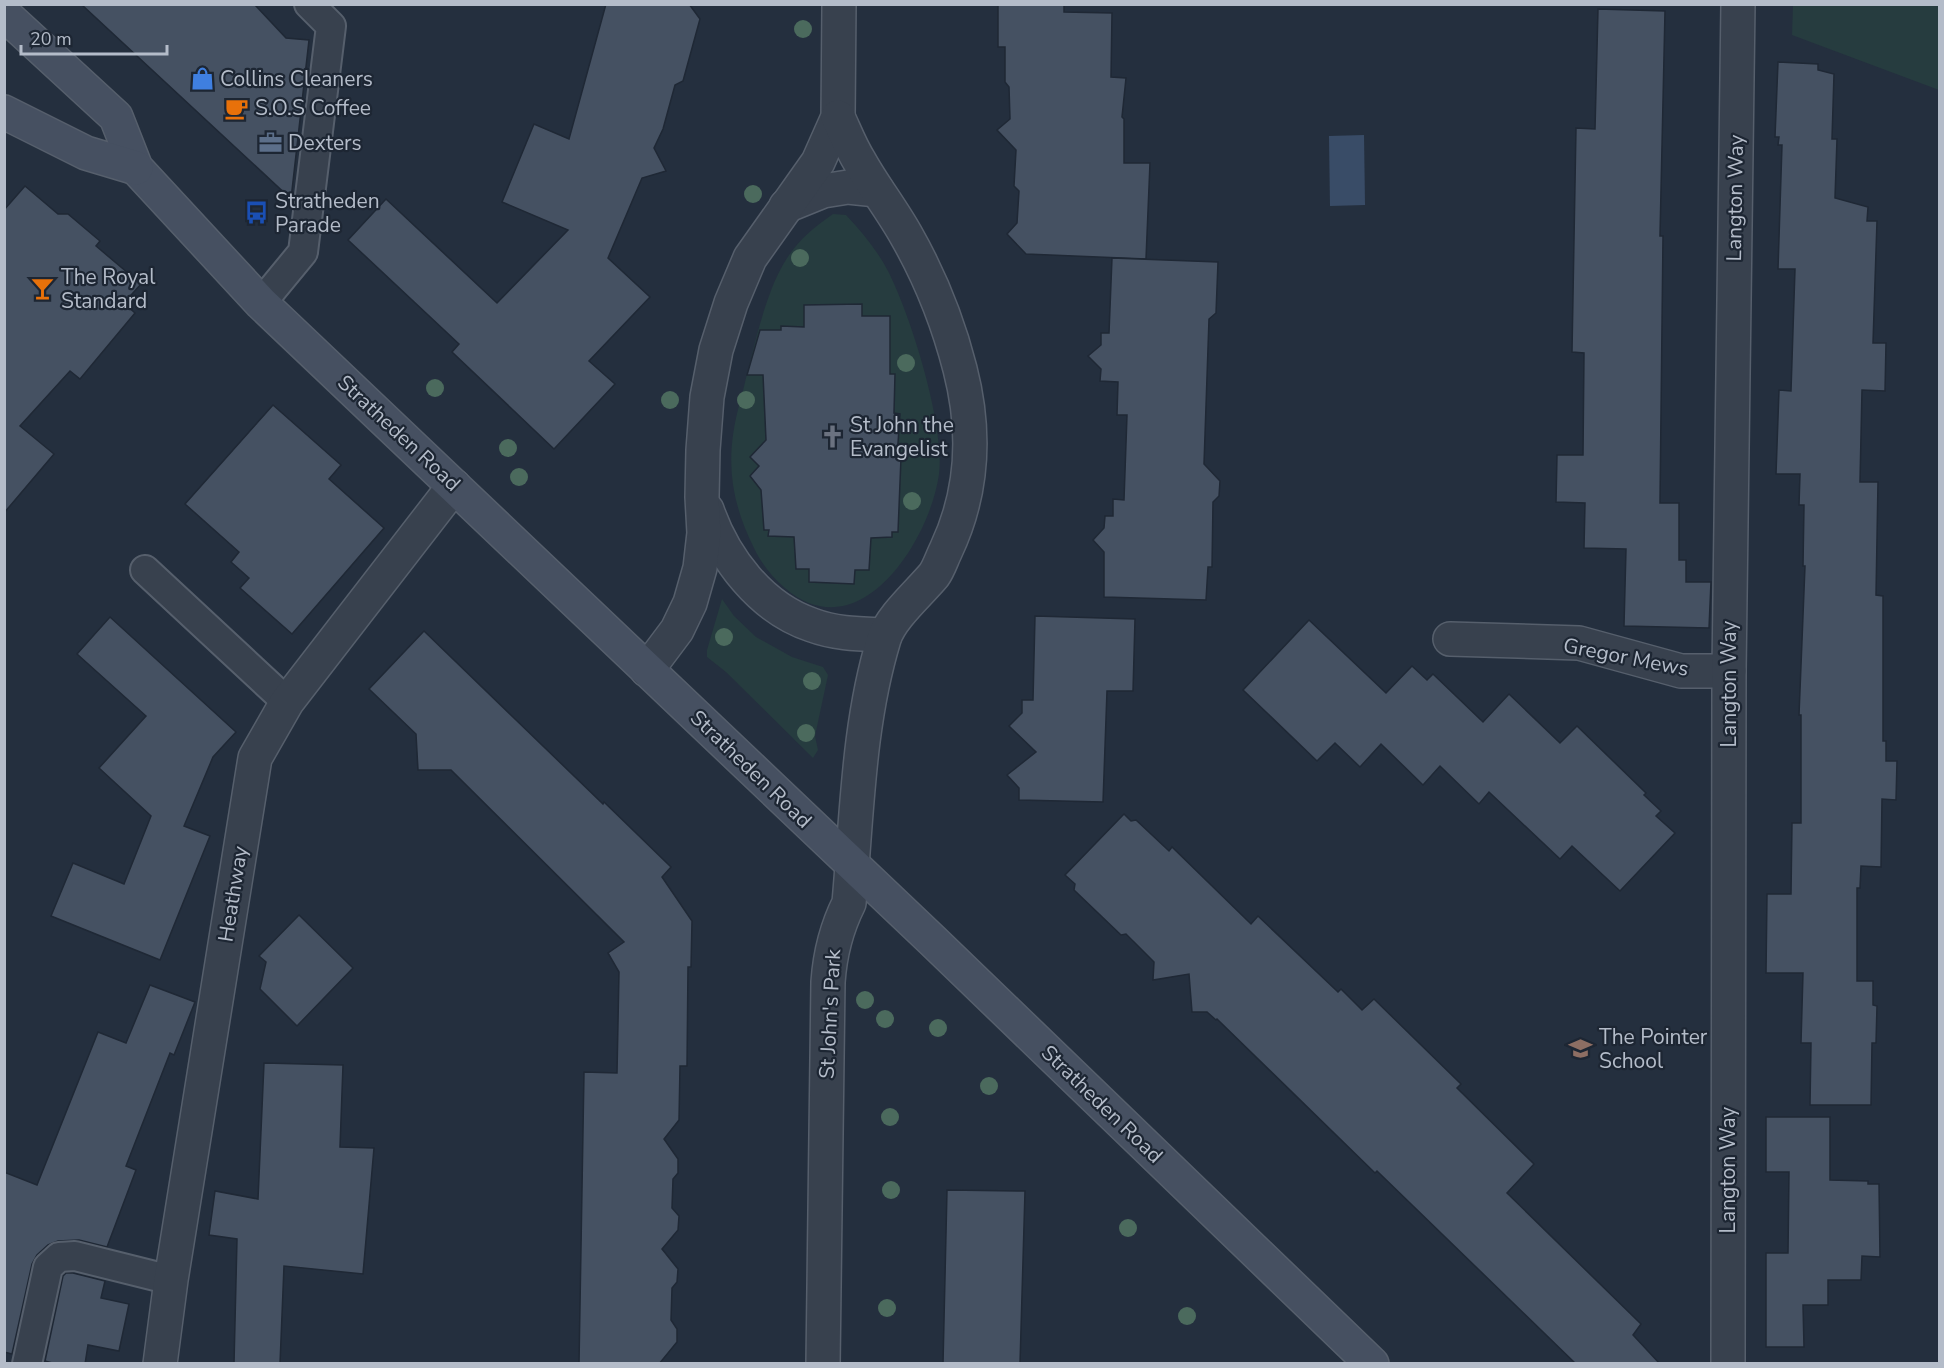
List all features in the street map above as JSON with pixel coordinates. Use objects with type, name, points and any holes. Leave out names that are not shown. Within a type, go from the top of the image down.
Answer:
[{"type":"main road","name":"Stratheden Road","points":[[6,21],[116,117],[136,168],[261,303],[1372,1364]]},
{"type":"main road","points":[[4,112],[86,153],[136,168]]},
{"type":"street","name":"St John's Park","points":[[647,670],[677,630],[690,603],[700,568],[703,545],[703,450],[707,397],[716,350],[731,303],[750,258],[818,162],[838,117],[839,4]]},
{"type":"street","name":"Langton Way","points":[[1728,1364],[1729,671],[1738,4]]},
{"type":"street","name":"St John's Park","points":[[823,1364],[828,981],[831,951],[841,918],[849,903],[864,732],[871,691],[885,635],[901,612],[936,572],[963,505],[970,465],[968,420],[961,371],[947,324],[929,278],[906,235],[858,160],[838,117]]},
{"type":"street","points":[[786,206],[823,191],[848,187],[877,190]]},
{"type":"street","name":"Heathway","points":[[160,1364],[171,1280],[255,758],[287,702],[454,486]]},
{"type":"street","name":"St John's Park","points":[[702,497],[714,530],[731,560],[753,586],[779,609],[810,625],[827,630],[849,634],[885,635]]},
{"type":"street","name":"Gregor Mews","points":[[1450,639],[1579,643],[1682,671],[1729,671]]},
{"type":"lane","points":[[261,303],[303,252],[331,26],[309,4]]},
{"type":"lane","points":[[145,570],[287,702]]},
{"type":"lane","points":[[27,1364],[48,1267],[59,1257],[75,1256],[171,1280]]},
{"type":"green space","points":[[1793,5],[1939,5],[1939,90],[1792,35]]},
{"type":"green space","points":[[833,214],[846,215],[863,235],[884,263],[897,291],[916,342],[932,400],[939,453],[939,474],[933,501],[922,529],[906,556],[886,580],[864,598],[839,607],[812,604],[785,588],[763,564],[739,512],[731,459],[735,422],[758,330],[777,277],[789,255],[800,242]]},
{"type":"green space","points":[[722,599],[734,616],[756,637],[792,657],[823,667],[828,675],[815,736],[818,750],[813,758],[726,672],[707,657]]},
{"type":"water","points":[[1364,135],[1365,205],[1330,206],[1329,136]]},
{"type":"building","points":[[81,4],[254,4],[286,38],[309,40],[291,199]]},
{"type":"building","points":[[606,4],[689,4],[700,19],[683,81],[675,85],[663,129],[654,148],[666,171],[642,178],[608,258],[650,297],[589,361],[615,384],[554,449],[452,352],[459,344],[348,240],[386,199],[497,303],[568,230],[502,202],[534,124],[569,139]]},
{"type":"building","points":[[998,4],[1064,4],[1064,12],[1112,13],[1111,77],[1126,78],[1122,117],[1124,119],[1124,163],[1150,163],[1146,259],[1026,254],[1007,234],[1017,223],[1019,191],[1014,186],[1016,150],[997,130],[1010,119],[1009,87],[1005,82],[1005,47],[998,47]]},
{"type":"building","points":[[1598,9],[1665,11],[1660,236],[1663,236],[1660,503],[1679,503],[1679,560],[1686,560],[1686,582],[1711,582],[1709,628],[1624,626],[1626,549],[1584,548],[1585,503],[1556,502],[1557,455],[1583,455],[1584,353],[1572,352],[1576,128],[1595,129]]},
{"type":"building","points":[[1778,62],[1818,64],[1818,70],[1834,74],[1832,139],[1837,139],[1835,198],[1868,207],[1867,221],[1877,221],[1873,343],[1886,343],[1885,391],[1862,390],[1860,482],[1878,482],[1876,595],[1883,596],[1883,741],[1886,741],[1886,761],[1897,761],[1896,800],[1882,799],[1881,867],[1861,866],[1860,888],[1857,888],[1857,981],[1873,981],[1873,1005],[1877,1006],[1876,1043],[1872,1043],[1871,1105],[1810,1105],[1811,1043],[1801,1043],[1803,973],[1766,973],[1767,894],[1791,894],[1792,823],[1801,823],[1801,715],[1799,715],[1805,566],[1803,566],[1804,505],[1799,505],[1800,474],[1776,474],[1779,390],[1791,391],[1795,269],[1778,269],[1782,145],[1778,145],[1779,137],[1775,137]]},
{"type":"building","points":[[25,186],[58,214],[68,214],[100,241],[96,246],[141,284],[124,303],[135,313],[80,379],[70,371],[20,426],[54,454],[4,513],[4,210]]},
{"type":"building","points":[[1112,258],[1218,262],[1216,313],[1209,319],[1204,464],[1220,481],[1219,496],[1213,502],[1212,567],[1208,567],[1206,600],[1104,597],[1104,552],[1093,540],[1104,528],[1105,516],[1113,516],[1113,499],[1124,500],[1127,415],[1117,415],[1118,382],[1100,381],[1101,369],[1088,356],[1101,345],[1101,333],[1109,333]]},
{"type":"building","name":"St John the Evangelist","points":[[862,304],[862,316],[890,316],[890,374],[895,374],[894,413],[900,414],[897,458],[901,458],[898,532],[892,532],[892,537],[871,538],[869,570],[855,570],[854,584],[809,582],[809,569],[796,569],[794,537],[768,536],[769,530],[764,530],[761,490],[750,476],[759,466],[750,457],[766,440],[763,375],[747,375],[760,330],[781,330],[781,326],[804,327],[804,305]]},
{"type":"building","points":[[273,405],[341,465],[329,479],[384,528],[292,634],[240,588],[249,578],[231,562],[239,552],[185,504]]},
{"type":"building","points":[[1035,616],[1135,619],[1133,691],[1107,691],[1103,802],[1019,800],[1019,788],[1007,775],[1036,752],[1009,726],[1022,713],[1022,700],[1033,700]]},
{"type":"building","points":[[110,617],[236,732],[213,757],[184,826],[210,836],[160,960],[51,916],[73,863],[124,884],[151,816],[99,768],[146,716],[77,654]]},
{"type":"building","points":[[1309,620],[1386,693],[1412,666],[1427,680],[1433,674],[1483,722],[1509,694],[1560,743],[1577,726],[1646,793],[1644,795],[1661,811],[1656,816],[1675,833],[1620,891],[1572,846],[1560,859],[1489,792],[1479,804],[1440,766],[1423,785],[1381,744],[1360,767],[1335,743],[1317,761],[1243,690]]},
{"type":"building","points":[[424,631],[671,867],[662,877],[692,921],[691,967],[688,967],[687,1066],[680,1066],[679,1120],[664,1139],[678,1159],[678,1173],[673,1179],[672,1208],[679,1216],[678,1230],[662,1249],[678,1269],[677,1282],[672,1288],[671,1320],[677,1329],[677,1342],[659,1364],[579,1364],[584,1072],[617,1073],[619,972],[608,953],[624,942],[451,770],[418,770],[416,734],[369,689]]},
{"type":"building","points":[[1124,814],[1131,821],[1136,820],[1169,851],[1172,847],[1251,924],[1258,916],[1338,992],[1341,989],[1362,1010],[1374,999],[1461,1084],[1457,1088],[1534,1164],[1507,1193],[1641,1324],[1633,1335],[1660,1364],[1576,1364],[1217,1019],[1207,1012],[1192,1012],[1189,974],[1153,980],[1154,962],[1126,934],[1121,935],[1074,890],[1075,884],[1065,875]]},
{"type":"building","points":[[299,915],[353,968],[297,1026],[260,989],[266,962],[259,956]]},
{"type":"building","points":[[150,985],[195,1002],[174,1055],[170,1053],[126,1166],[136,1170],[107,1247],[79,1240],[58,1241],[48,1245],[37,1255],[32,1264],[12,1354],[4,1352],[4,1172],[37,1185],[98,1032],[126,1043]]},
{"type":"building","points":[[264,1063],[343,1065],[340,1147],[374,1148],[363,1274],[284,1266],[280,1364],[234,1364],[237,1239],[209,1235],[215,1191],[258,1199]]},
{"type":"building","points":[[1766,1117],[1830,1117],[1830,1180],[1868,1181],[1868,1184],[1879,1184],[1880,1257],[1862,1256],[1861,1280],[1828,1280],[1828,1305],[1803,1305],[1804,1347],[1766,1347],[1766,1253],[1788,1253],[1789,1172],[1766,1172]]},
{"type":"building","points":[[947,1190],[1025,1191],[1020,1364],[943,1364]]},
{"type":"building","points":[[66,1273],[105,1281],[101,1298],[129,1304],[119,1351],[88,1345],[85,1364],[56,1364],[45,1361],[63,1276]]},
{"type":"place","name":"Collins Cleaners","points":[[202,79]]},
{"type":"place","name":"S.O.S Coffee","points":[[237,108]]},
{"type":"place","name":"Dexters","points":[[270,143]]},
{"type":"place","name":"Stratheden Parade","points":[[257,213]]},
{"type":"place","name":"The Royal Standard","points":[[43,289]]},
{"type":"place","name":"St John the Evangelist","points":[[832,437]]},
{"type":"place","name":"The Pointer School","points":[[1581,1049]]}]
